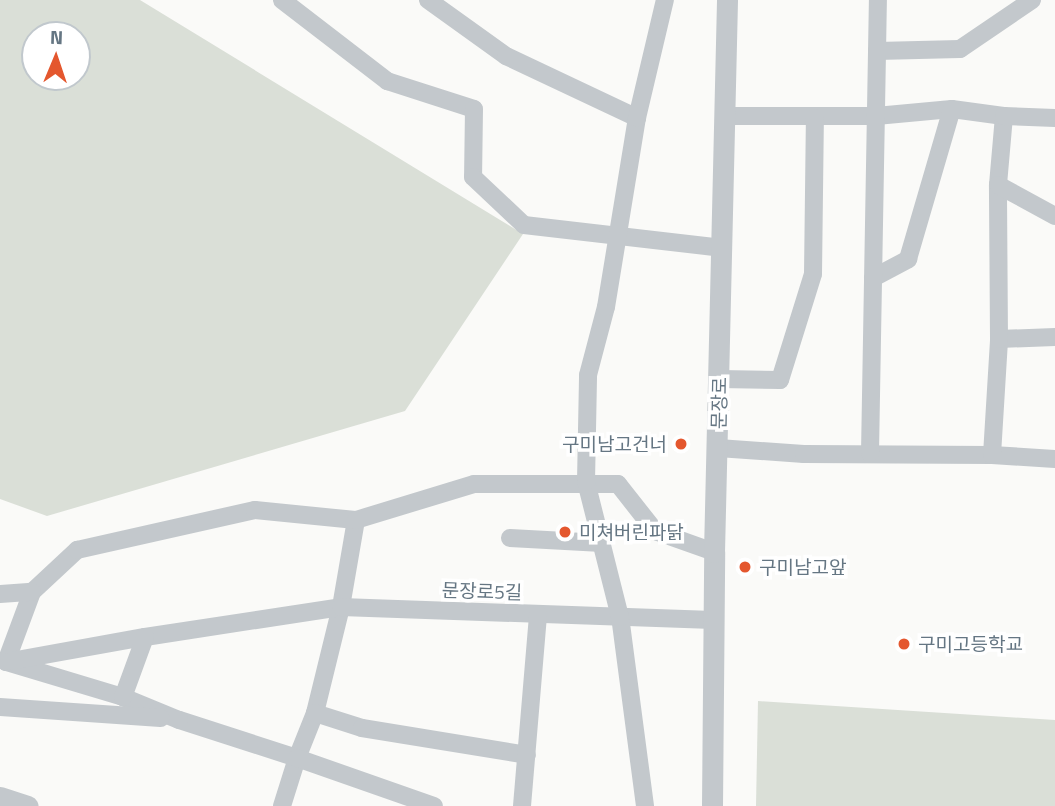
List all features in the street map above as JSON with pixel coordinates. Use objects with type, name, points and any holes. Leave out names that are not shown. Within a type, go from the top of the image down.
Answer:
[{"type":"street","points":[[282,0],[387,81],[474,109],[473,177],[524,225],[723,248]]},
{"type":"street","points":[[428,0],[506,56],[637,118]]},
{"type":"street","points":[[645,806],[620,617],[586,482],[587,376],[606,307],[637,118],[665,0]]},
{"type":"street","name":"문장로","points":[[712,806],[714,552],[727,0]]},
{"type":"street","points":[[870,453],[878,0]]},
{"type":"street","points":[[877,51],[960,49],[1032,0]]},
{"type":"street","points":[[725,116],[815,118],[952,109],[1004,116],[1055,118]]},
{"type":"street","points":[[873,278],[908,259],[952,109]]},
{"type":"street","points":[[992,455],[999,339],[998,185],[1004,116]]},
{"type":"street","points":[[719,380],[780,380],[813,274],[815,118]]},
{"type":"street","points":[[998,185],[1055,216]]},
{"type":"street","points":[[999,339],[1055,337]]},
{"type":"street","points":[[718,448],[804,454],[992,455],[1055,459]]},
{"type":"street","points":[[435,806],[179,720],[123,697],[3,663],[32,592],[77,550],[255,510],[356,520],[474,484],[618,484],[655,531],[714,552]]},
{"type":"street","points":[[282,806],[316,713],[341,607],[356,520]]},
{"type":"street","points":[[510,538],[603,542]]},
{"type":"street","points":[[0,594],[32,592]]},
{"type":"street","name":"문장로5길","points":[[3,663],[145,637],[341,607],[713,620]]},
{"type":"street","points":[[522,806],[538,615]]},
{"type":"street","points":[[123,697],[145,637]]},
{"type":"street","points":[[0,707],[179,720]]},
{"type":"street","points":[[316,713],[362,728],[527,755]]},
{"type":"street","points":[[0,797],[28,806]]},
{"type":"shaded area","points":[[0,0],[140,0],[523,234],[405,411],[47,516],[0,499]]},
{"type":"shaded area","points":[[758,701],[1055,720],[1055,806],[756,806]]},
{"type":"place","name":"구미남고건너","points":[[681,444]]},
{"type":"place","name":"미쳐버린파닭","points":[[565,532]]},
{"type":"place","name":"구미남고앞","points":[[745,567]]},
{"type":"place","name":"구미고등학교","points":[[904,644]]}]
